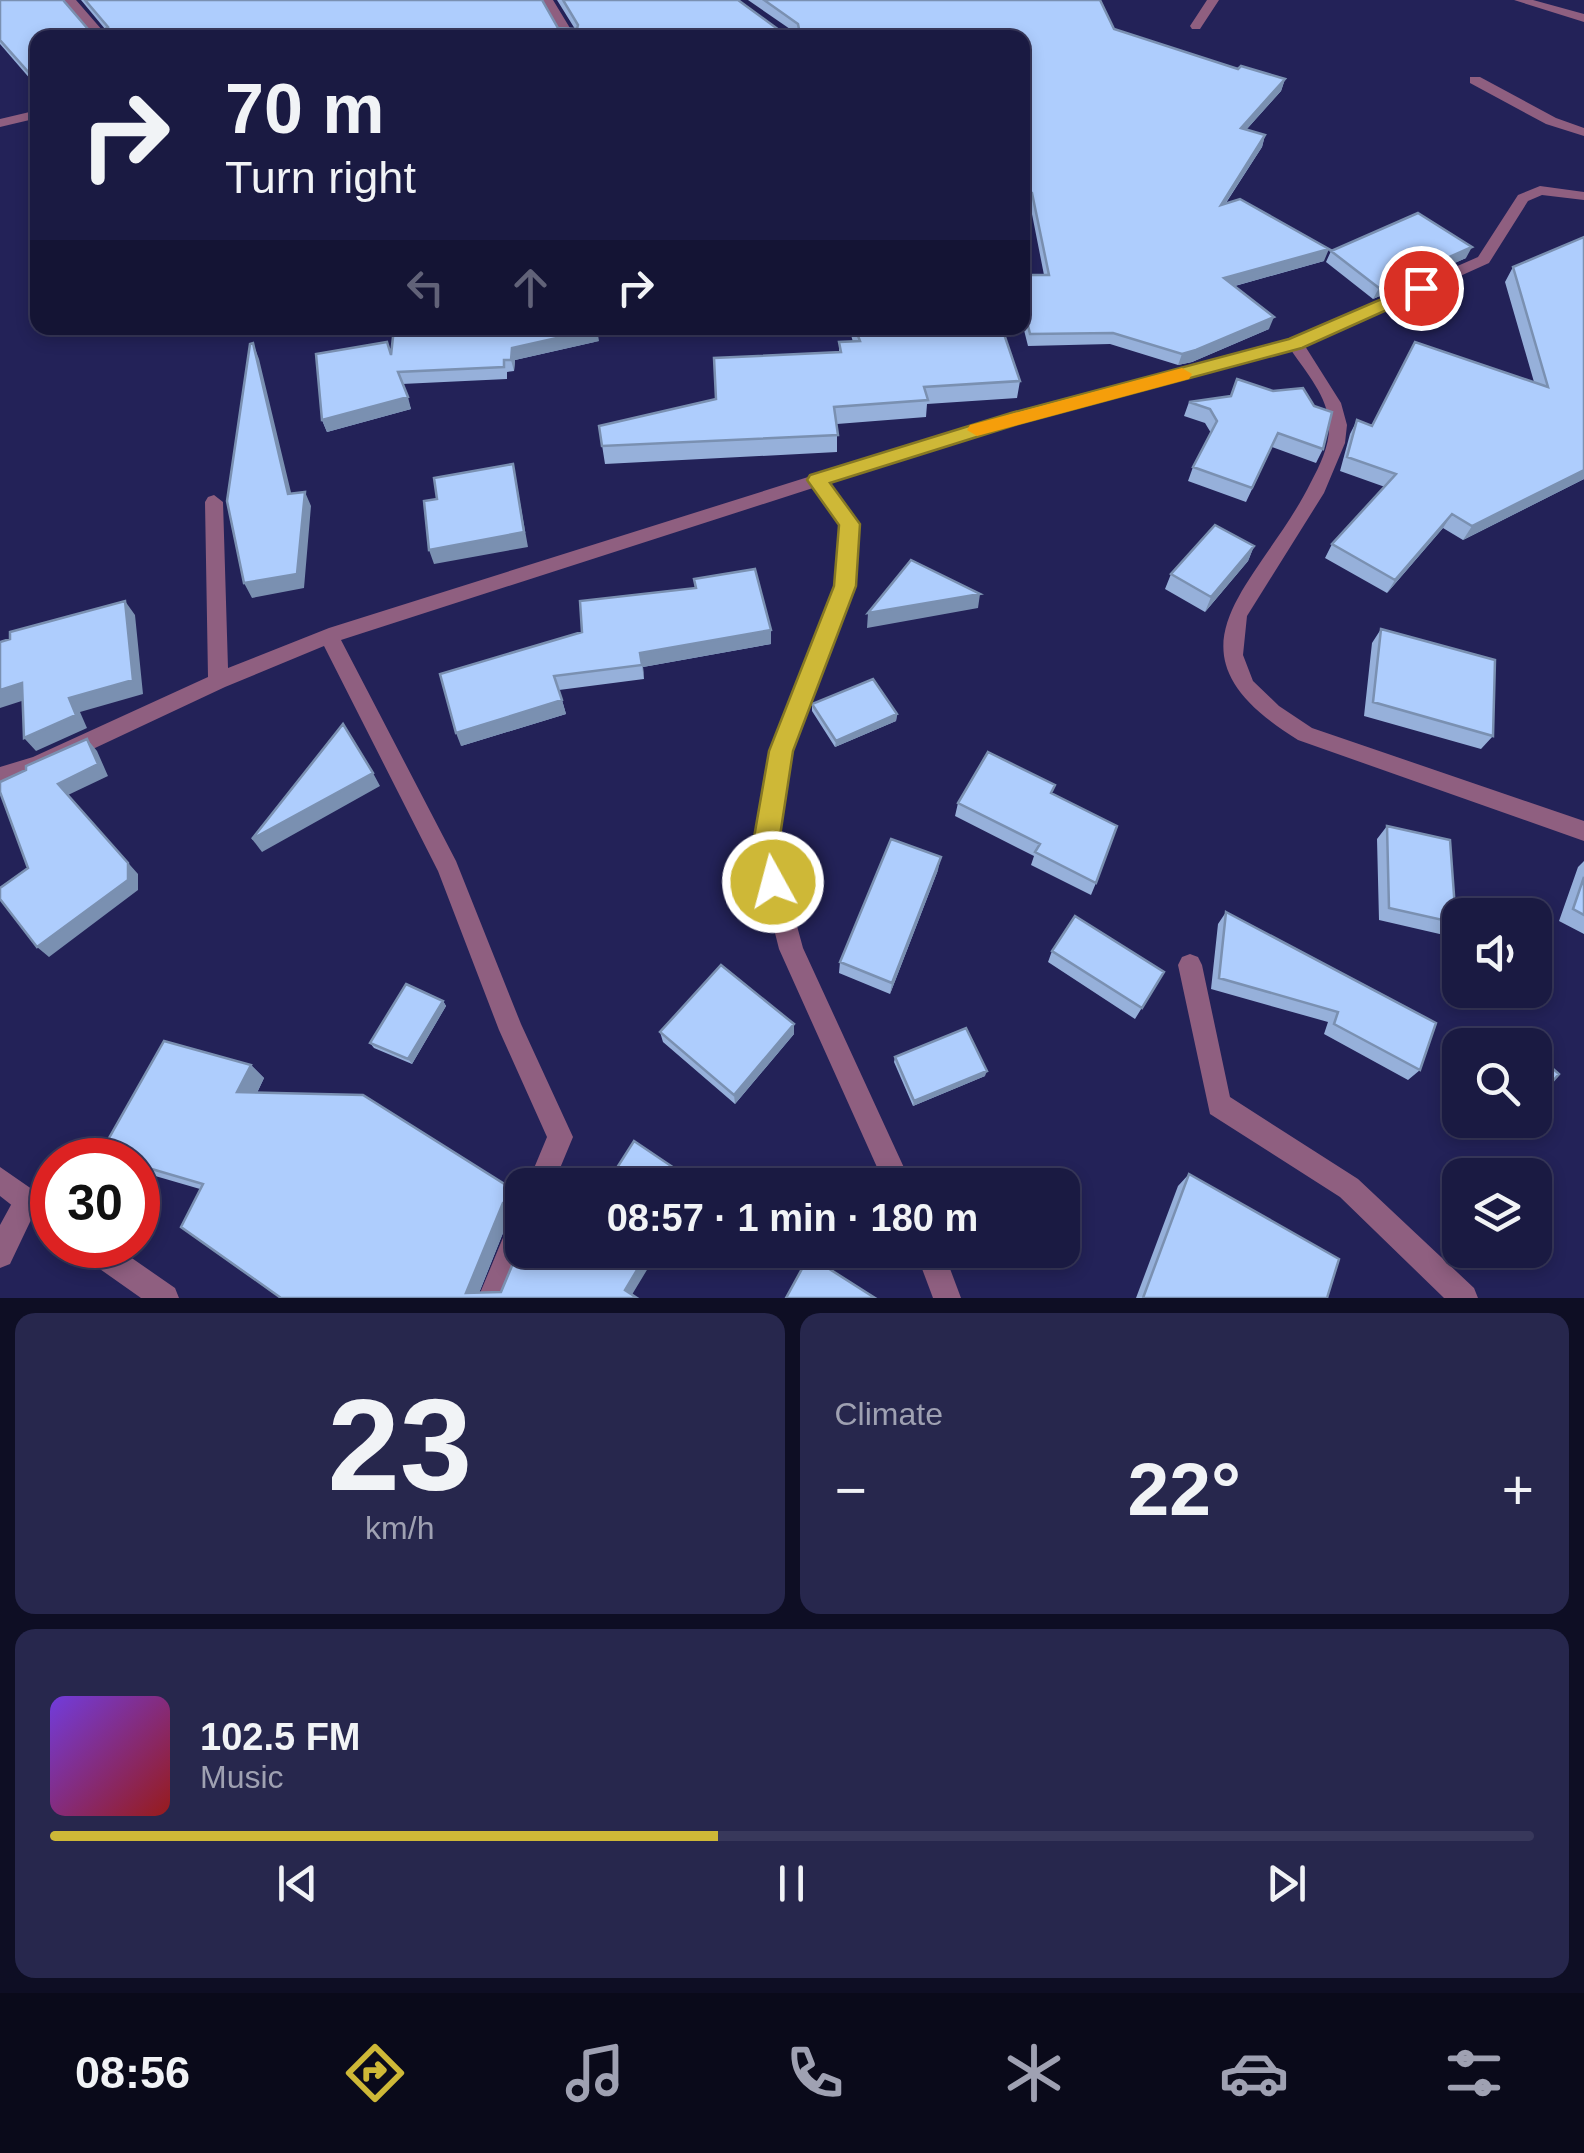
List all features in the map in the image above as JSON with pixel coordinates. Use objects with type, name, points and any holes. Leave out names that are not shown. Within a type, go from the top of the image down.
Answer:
[{"type":"street","points":[[69,0],[96,30]]},
{"type":"street","points":[[547,0],[565,30]]},
{"type":"street","points":[[1196,26],[1213,0]]},
{"type":"street","points":[[1520,0],[1584,18]]},
{"type":"street","points":[[1476,80],[1551,121],[1584,132]]},
{"type":"street","points":[[0,123],[30,116]]},
{"type":"street","points":[[0,776],[38,765],[218,681],[330,636],[1011,419],[1295,344],[1484,260],[1523,198],[1540,190],[1584,196]]},
{"type":"street","points":[[1295,344],[1332,398],[1339,430],[1334,461],[1237,615],[1230,638],[1234,664],[1248,691],[1272,715],[1305,734],[1584,831]]},
{"type":"street","points":[[817,480],[849,524],[845,586],[781,751],[765,849],[790,949],[891,1168]]},
{"type":"street","points":[[214,502],[218,681]]},
{"type":"street","points":[[330,636],[448,868],[510,1030],[560,1137],[547,1168]]},
{"type":"street","points":[[1190,965],[1219,1106],[1349,1188],[1464,1298]]},
{"type":"street","points":[[0,1180],[30,1203]]},
{"type":"street","points":[[0,1254],[27,1201]]},
{"type":"street","points":[[492,1298],[505,1267]]},
{"type":"street","points":[[123,1268],[165,1298]]},
{"type":"street","points":[[935,1268],[946,1298]]},
{"type":"building","points":[[0,0],[63,0],[88,29],[104,30],[30,30],[30,74],[0,40]]},
{"type":"building","points":[[85,0],[542,0],[558,28],[577,29],[563,0],[738,0],[779,30],[104,30],[108,27]]},
{"type":"building","points":[[764,0],[1100,0],[1114,29],[1238,69],[1241,66],[1285,79],[1241,128],[1265,135],[1221,205],[1240,199],[1329,249],[1224,278],[1274,317],[1182,354],[1113,333],[1030,334],[1030,275],[1049,275],[1032,193],[1030,30],[779,30],[799,29],[798,24]]},
{"type":"building","points":[[1418,213],[1472,247],[1379,288],[1331,251]]},
{"type":"building","points":[[1584,237],[1584,470],[1472,526],[1452,514],[1395,580],[1332,544],[1396,474],[1347,457],[1357,420],[1372,426],[1415,342],[1548,387],[1513,267]]},
{"type":"building","points":[[393,335],[570,335],[512,348],[511,360],[504,360],[504,367],[398,372],[408,397],[322,420],[316,354],[387,342],[391,355]]},
{"type":"building","points":[[858,335],[1004,335],[1020,381],[924,387],[928,400],[834,407],[838,435],[602,446],[599,426],[716,399],[714,358],[841,352],[839,342],[860,341]]},
{"type":"building","points":[[253,343],[288,494],[305,492],[297,574],[244,583],[227,501]]},
{"type":"building","points":[[1237,379],[1273,391],[1303,388],[1314,406],[1332,412],[1323,449],[1278,433],[1252,488],[1193,467],[1217,421],[1210,409],[1189,402],[1231,396]]},
{"type":"building","points":[[513,464],[524,532],[429,550],[424,501],[437,499],[434,478]]},
{"type":"building","points":[[1215,525],[1254,546],[1211,597],[1171,574]]},
{"type":"building","points":[[911,560],[980,594],[868,613]]},
{"type":"building","points":[[755,569],[771,630],[640,653],[642,665],[554,676],[562,700],[456,733],[440,674],[582,632],[580,601],[696,588],[694,579]]},
{"type":"building","points":[[125,601],[133,680],[69,698],[76,715],[24,738],[22,683],[0,690],[0,642],[10,639],[10,632]]},
{"type":"building","points":[[1381,629],[1495,660],[1493,736],[1373,702]]},
{"type":"building","points":[[873,679],[897,714],[836,741],[812,704]]},
{"type":"building","points":[[343,724],[373,773],[252,839]]},
{"type":"building","points":[[87,739],[98,764],[58,784],[128,863],[128,880],[37,947],[0,899],[0,888],[28,868],[0,792],[0,782]]},
{"type":"building","points":[[988,752],[1055,785],[1051,793],[1117,826],[1096,883],[1035,852],[1040,844],[958,803]]},
{"type":"building","points":[[1387,826],[1450,840],[1454,898],[1442,898],[1442,920],[1389,908]]},
{"type":"building","points":[[891,839],[941,857],[892,983],[840,962]]},
{"type":"building","points":[[1584,877],[1584,915],[1573,909]]},
{"type":"building","points":[[1226,912],[1436,1023],[1420,1070],[1334,1024],[1338,1012],[1219,978]]},
{"type":"building","points":[[1075,916],[1164,972],[1142,1008],[1052,951]]},
{"type":"building","points":[[721,965],[794,1024],[734,1095],[660,1032]]},
{"type":"building","points":[[406,984],[443,1001],[408,1059],[370,1043]]},
{"type":"building","points":[[966,1028],[987,1071],[914,1101],[895,1057]]},
{"type":"building","points":[[164,1041],[251,1065],[237,1092],[363,1095],[505,1184],[505,1202],[466,1293],[501,1292],[511,1268],[638,1268],[625,1290],[637,1298],[281,1298],[181,1227],[203,1184],[160,1171],[160,1138],[109,1138]]},
{"type":"building","points":[[634,1141],[674,1168],[617,1168]]},
{"type":"building","points":[[1189,1174],[1339,1259],[1327,1298],[1143,1298]]},
{"type":"building","points":[[802,1268],[828,1268],[875,1298],[786,1298]]},
{"type":"slow traffic","points":[[977,430],[1182,374]]},
{"type":"route","points":[[773,882],[765,849],[781,751],[845,586],[849,524],[817,480],[1011,419],[1295,344],[1421,288]]}]
